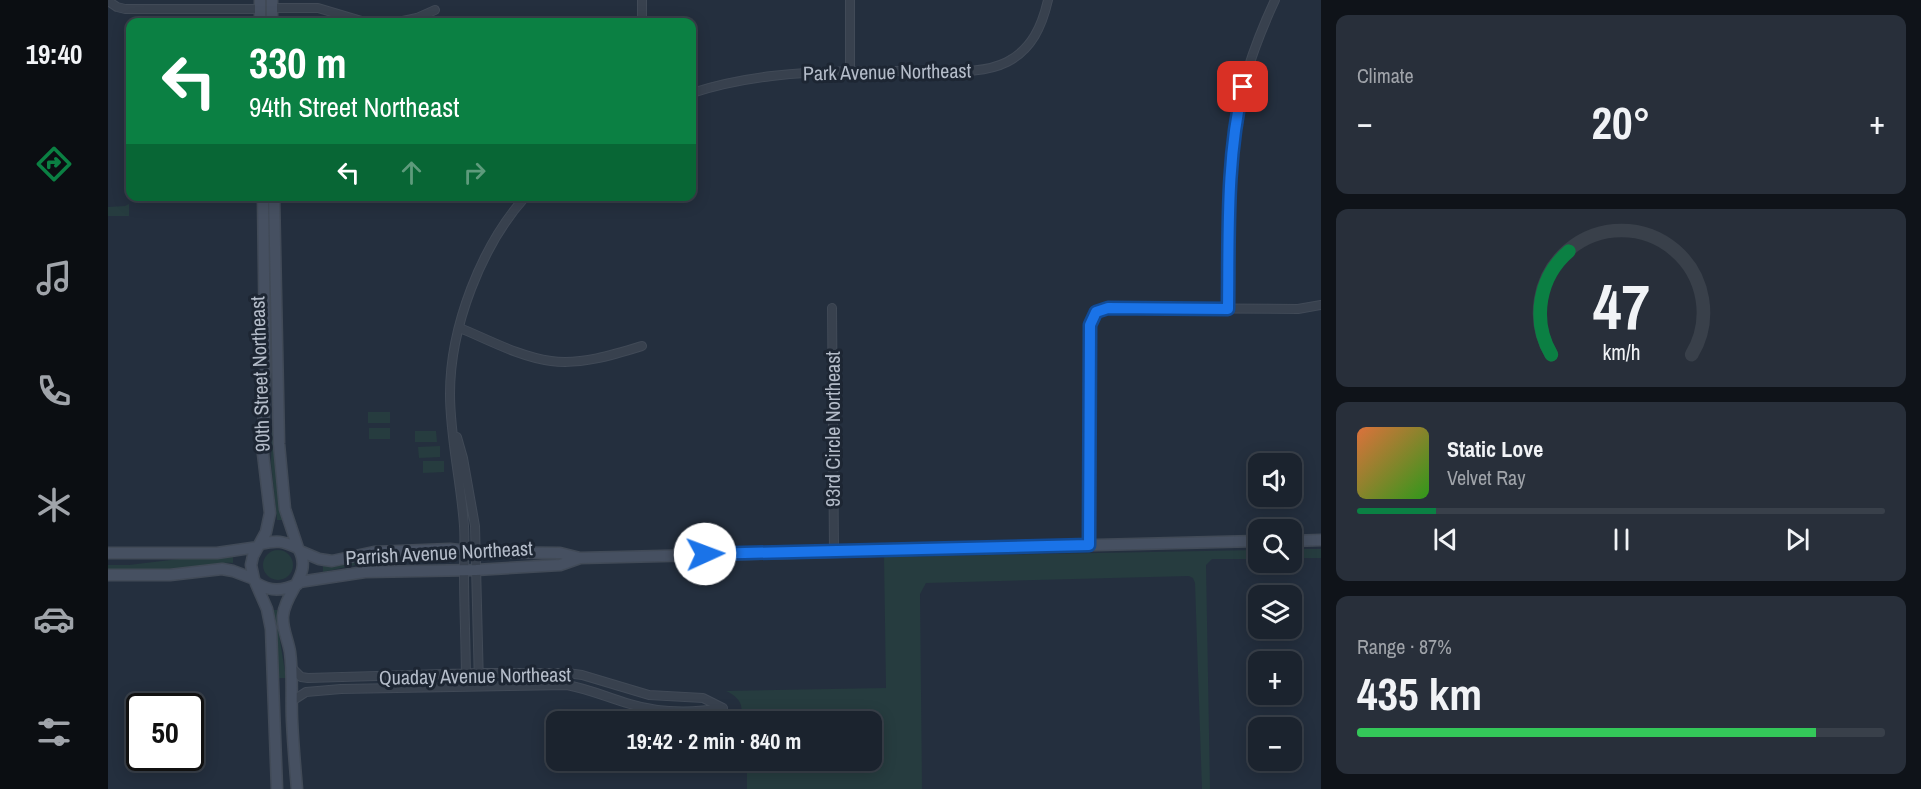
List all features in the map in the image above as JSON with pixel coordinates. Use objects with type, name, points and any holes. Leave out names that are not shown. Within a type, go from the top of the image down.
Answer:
[{"type":"main road","name":"90th Street Northeast","points":[[259,546],[266,532],[270,513],[263,454],[265,348],[263,201]]},
{"type":"main road","name":"90th Street Northeast","points":[[274,201],[279,444],[285,509],[299,550]]},
{"type":"main road","points":[[1302,541],[1321,540]]},
{"type":"main road","points":[[108,553],[217,553],[277,541],[285,542],[299,550],[303,566],[299,583],[287,601],[283,618],[290,652],[297,789]]},
{"type":"main road","name":"Parrish Avenue Northeast","points":[[299,550],[319,559],[332,561],[384,552],[450,549],[560,553],[580,558],[1248,541]]},
{"type":"main road","points":[[259,546],[251,565],[267,609],[271,628],[278,789]]},
{"type":"main road","name":"Parrish Avenue Northeast","points":[[299,583],[364,572],[476,570],[560,565],[580,558]]},
{"type":"main road","points":[[108,575],[170,575],[222,569],[272,590],[281,590],[299,583]]},
{"type":"street","points":[[642,0],[642,18]]},
{"type":"street","points":[[850,0],[850,71]]},
{"type":"street","name":"Park Avenue Northeast","points":[[696,92],[776,75],[850,71],[958,71],[992,68],[1006,62],[1028,46],[1043,21],[1048,0]]},
{"type":"street","points":[[1228,309],[1233,134],[1248,64],[1275,0]]},
{"type":"street","points":[[109,3],[124,9],[260,4]]},
{"type":"street","points":[[272,4],[318,8],[352,18]]},
{"type":"street","points":[[417,18],[435,10]]},
{"type":"street","points":[[466,686],[464,570],[470,551],[473,506],[463,458],[451,419],[452,363],[470,294],[487,253],[506,220],[522,201]]},
{"type":"street","points":[[1089,545],[1090,325],[1096,312],[1108,308],[1303,308],[1321,305]]},
{"type":"street","name":"93rd Circle Northeast","points":[[832,308],[834,550]]},
{"type":"street","points":[[460,328],[553,362],[585,360],[617,354],[642,346]]},
{"type":"street","points":[[470,551],[476,570],[479,685]]},
{"type":"street","name":"Quaday Avenue Northeast","points":[[290,666],[301,677],[308,678],[479,673],[582,675],[649,695],[703,698],[723,708],[704,711],[655,710],[567,685],[479,685],[324,690],[306,692],[292,701]]},
{"type":"green space","points":[[129,204],[129,216],[108,216],[108,207]]},
{"type":"green space","points":[[368,412],[390,412],[390,423],[368,423]]},
{"type":"green space","points":[[274,428],[284,520],[277,520],[271,463],[272,429]]},
{"type":"green space","points":[[369,428],[390,428],[390,439],[369,439]]},
{"type":"green space","points":[[415,431],[436,431],[437,442],[415,442]]},
{"type":"green space","points":[[440,446],[440,457],[419,458],[418,447]]},
{"type":"green space","points":[[423,461],[444,461],[444,472],[423,473]]},
{"type":"green space","points":[[1302,549],[1321,549],[1321,558],[1302,558]]},
{"type":"green space","points":[[278,550],[289,554],[293,565],[289,576],[278,580],[267,576],[263,565],[267,554]]},
{"type":"green space","points":[[1248,550],[1248,559],[1212,559],[1206,565],[1210,789],[1202,789],[1195,583],[1189,576],[926,583],[920,594],[922,789],[747,789],[747,771],[882,771],[882,711],[741,711],[739,701],[726,691],[886,688],[884,557]]},
{"type":"green space","points":[[450,555],[451,560],[369,562],[323,572],[323,565],[399,556]]},
{"type":"green space","points":[[233,556],[233,563],[190,568],[108,569],[108,565]]},
{"type":"green space","points":[[273,610],[278,610],[277,622],[286,678],[278,678],[277,632]]},
{"type":"route","points":[[705,554],[1089,545],[1090,325],[1092,318],[1100,309],[1108,308],[1228,309],[1231,156],[1243,87]]}]
